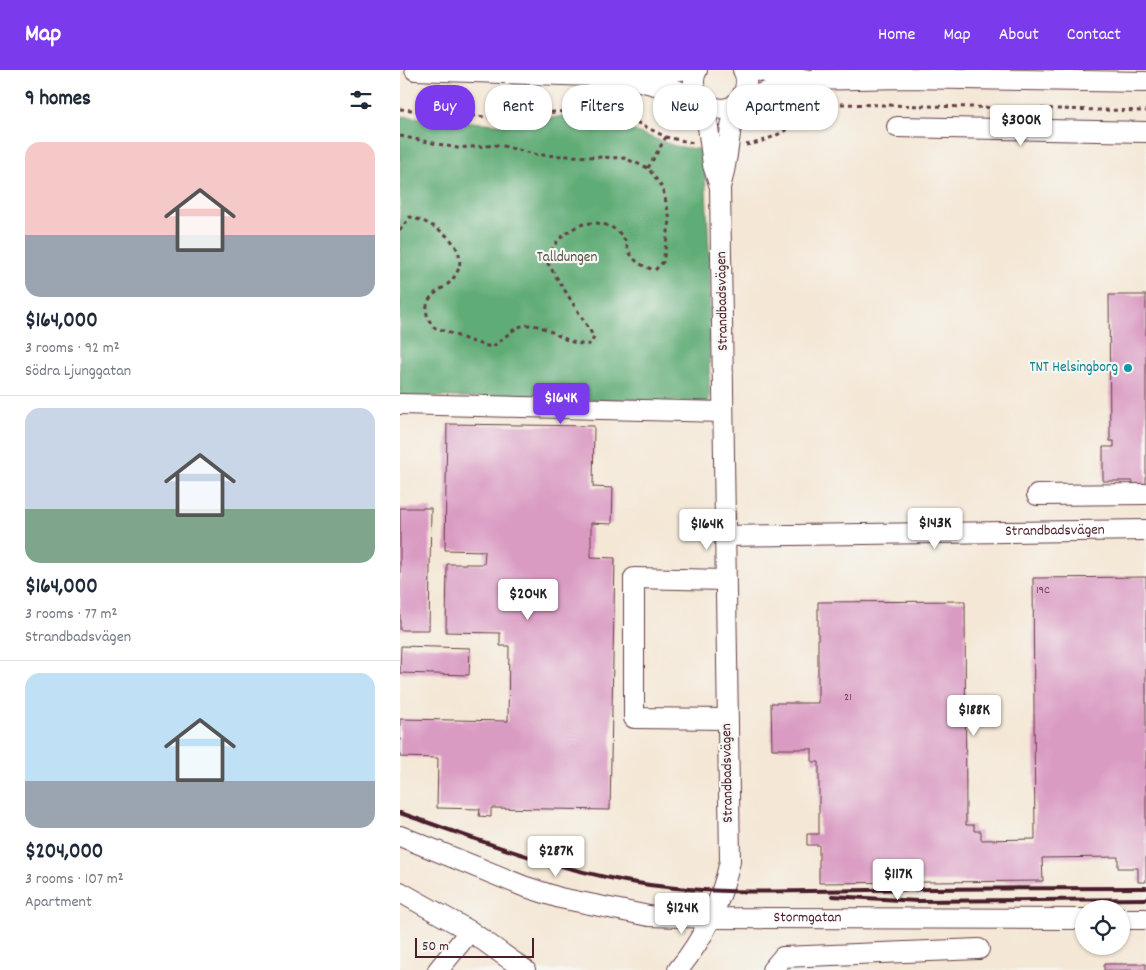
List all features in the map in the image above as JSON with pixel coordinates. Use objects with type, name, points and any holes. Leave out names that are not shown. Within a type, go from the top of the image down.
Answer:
[{"type":"street","points":[[415,70],[623,76],[681,70]]},
{"type":"street","name":"Strandbadsvägen","points":[[694,85],[697,70]]},
{"type":"street","name":"Strandbadsvägen","points":[[743,70],[747,85]]},
{"type":"street","points":[[754,70],[809,80],[905,78],[1146,82]]},
{"type":"street","points":[[623,76],[654,85]]},
{"type":"street","points":[[793,85],[809,80]]},
{"type":"street","points":[[897,128],[1146,132]]},
{"type":"street","name":"Strandbadsvägen","points":[[714,130],[720,145]]},
{"type":"street","name":"Strandbadsvägen","points":[[678,970],[690,955],[712,918],[724,890],[730,861],[720,187],[712,164],[727,130]]},
{"type":"street","points":[[400,404],[723,412]]},
{"type":"street","points":[[1037,495],[1146,494]]},
{"type":"street","name":"Strandbadsvägen","points":[[724,536],[1146,530]]},
{"type":"street","points":[[725,580],[634,578],[634,718],[727,719]]},
{"type":"street","name":"Stormgatan","points":[[400,836],[515,883],[560,898],[649,916],[712,918],[1075,919]]},
{"type":"street","points":[[400,892],[470,931],[525,970]]},
{"type":"street","points":[[1130,919],[1146,919]]},
{"type":"street","points":[[438,970],[470,931]]},
{"type":"street","points":[[772,970],[783,957],[979,949]]},
{"type":"path","points":[[643,126],[680,142],[720,145],[759,143],[777,136],[817,112],[840,104],[1146,111]]},
{"type":"path","points":[[400,109],[508,119],[562,112]]},
{"type":"path","points":[[400,136],[457,148],[499,145],[538,155],[624,158],[648,168],[663,189],[670,220],[664,262],[655,270],[642,266],[630,254],[624,238],[614,229],[600,223],[581,224],[564,233],[552,247],[547,262],[594,337],[591,344],[581,346],[567,342],[548,330],[531,324],[517,329],[492,347],[477,344],[452,332],[433,327],[427,317],[427,304],[437,290],[450,282],[458,270],[460,257],[456,246],[445,234],[426,221],[410,218],[400,230]]},
{"type":"path","points":[[648,168],[666,137]]},
{"type":"green space","name":"Talldungen","points":[[400,116],[415,117],[415,130],[475,130],[475,122],[485,123],[485,130],[552,130],[552,118],[562,116],[562,130],[631,130],[675,146],[704,150],[710,268],[709,402],[400,396]]},
{"type":"building","name":"TNT Helsingborg","points":[[1109,295],[1146,295],[1146,487],[1133,487],[1133,481],[1103,481],[1103,447],[1114,447],[1114,441],[1110,441]]},
{"type":"building","points":[[447,424],[594,426],[593,487],[613,488],[612,524],[591,523],[591,557],[615,558],[610,810],[491,808],[491,817],[479,816],[480,809],[437,808],[438,758],[400,757],[400,719],[508,721],[509,646],[500,646],[500,633],[446,632],[447,564],[484,564],[485,551],[445,550]]},
{"type":"building","points":[[400,508],[431,508],[429,630],[400,630]]},
{"type":"building","points":[[1146,577],[1146,882],[1138,882],[1138,868],[1118,868],[1118,857],[1042,858],[1043,881],[819,883],[819,845],[807,845],[807,834],[819,834],[819,762],[812,762],[812,749],[772,749],[771,703],[818,703],[818,602],[965,601],[966,825],[974,825],[974,831],[981,831],[981,840],[1035,839],[1033,578]]},
{"type":"building","points":[[401,646],[470,648],[469,675],[400,673]]},
{"type":"building","points":[[1104,964],[1146,964],[1146,970],[1104,970]]},
{"type":"railway","points":[[400,813],[539,860],[596,875],[655,886],[716,891],[777,892],[972,888],[1146,888]]},
{"type":"railway","points":[[832,896],[917,901],[1146,899]]},
{"type":"place","name":"TNT Helsingborg","points":[[1128,368]]}]
